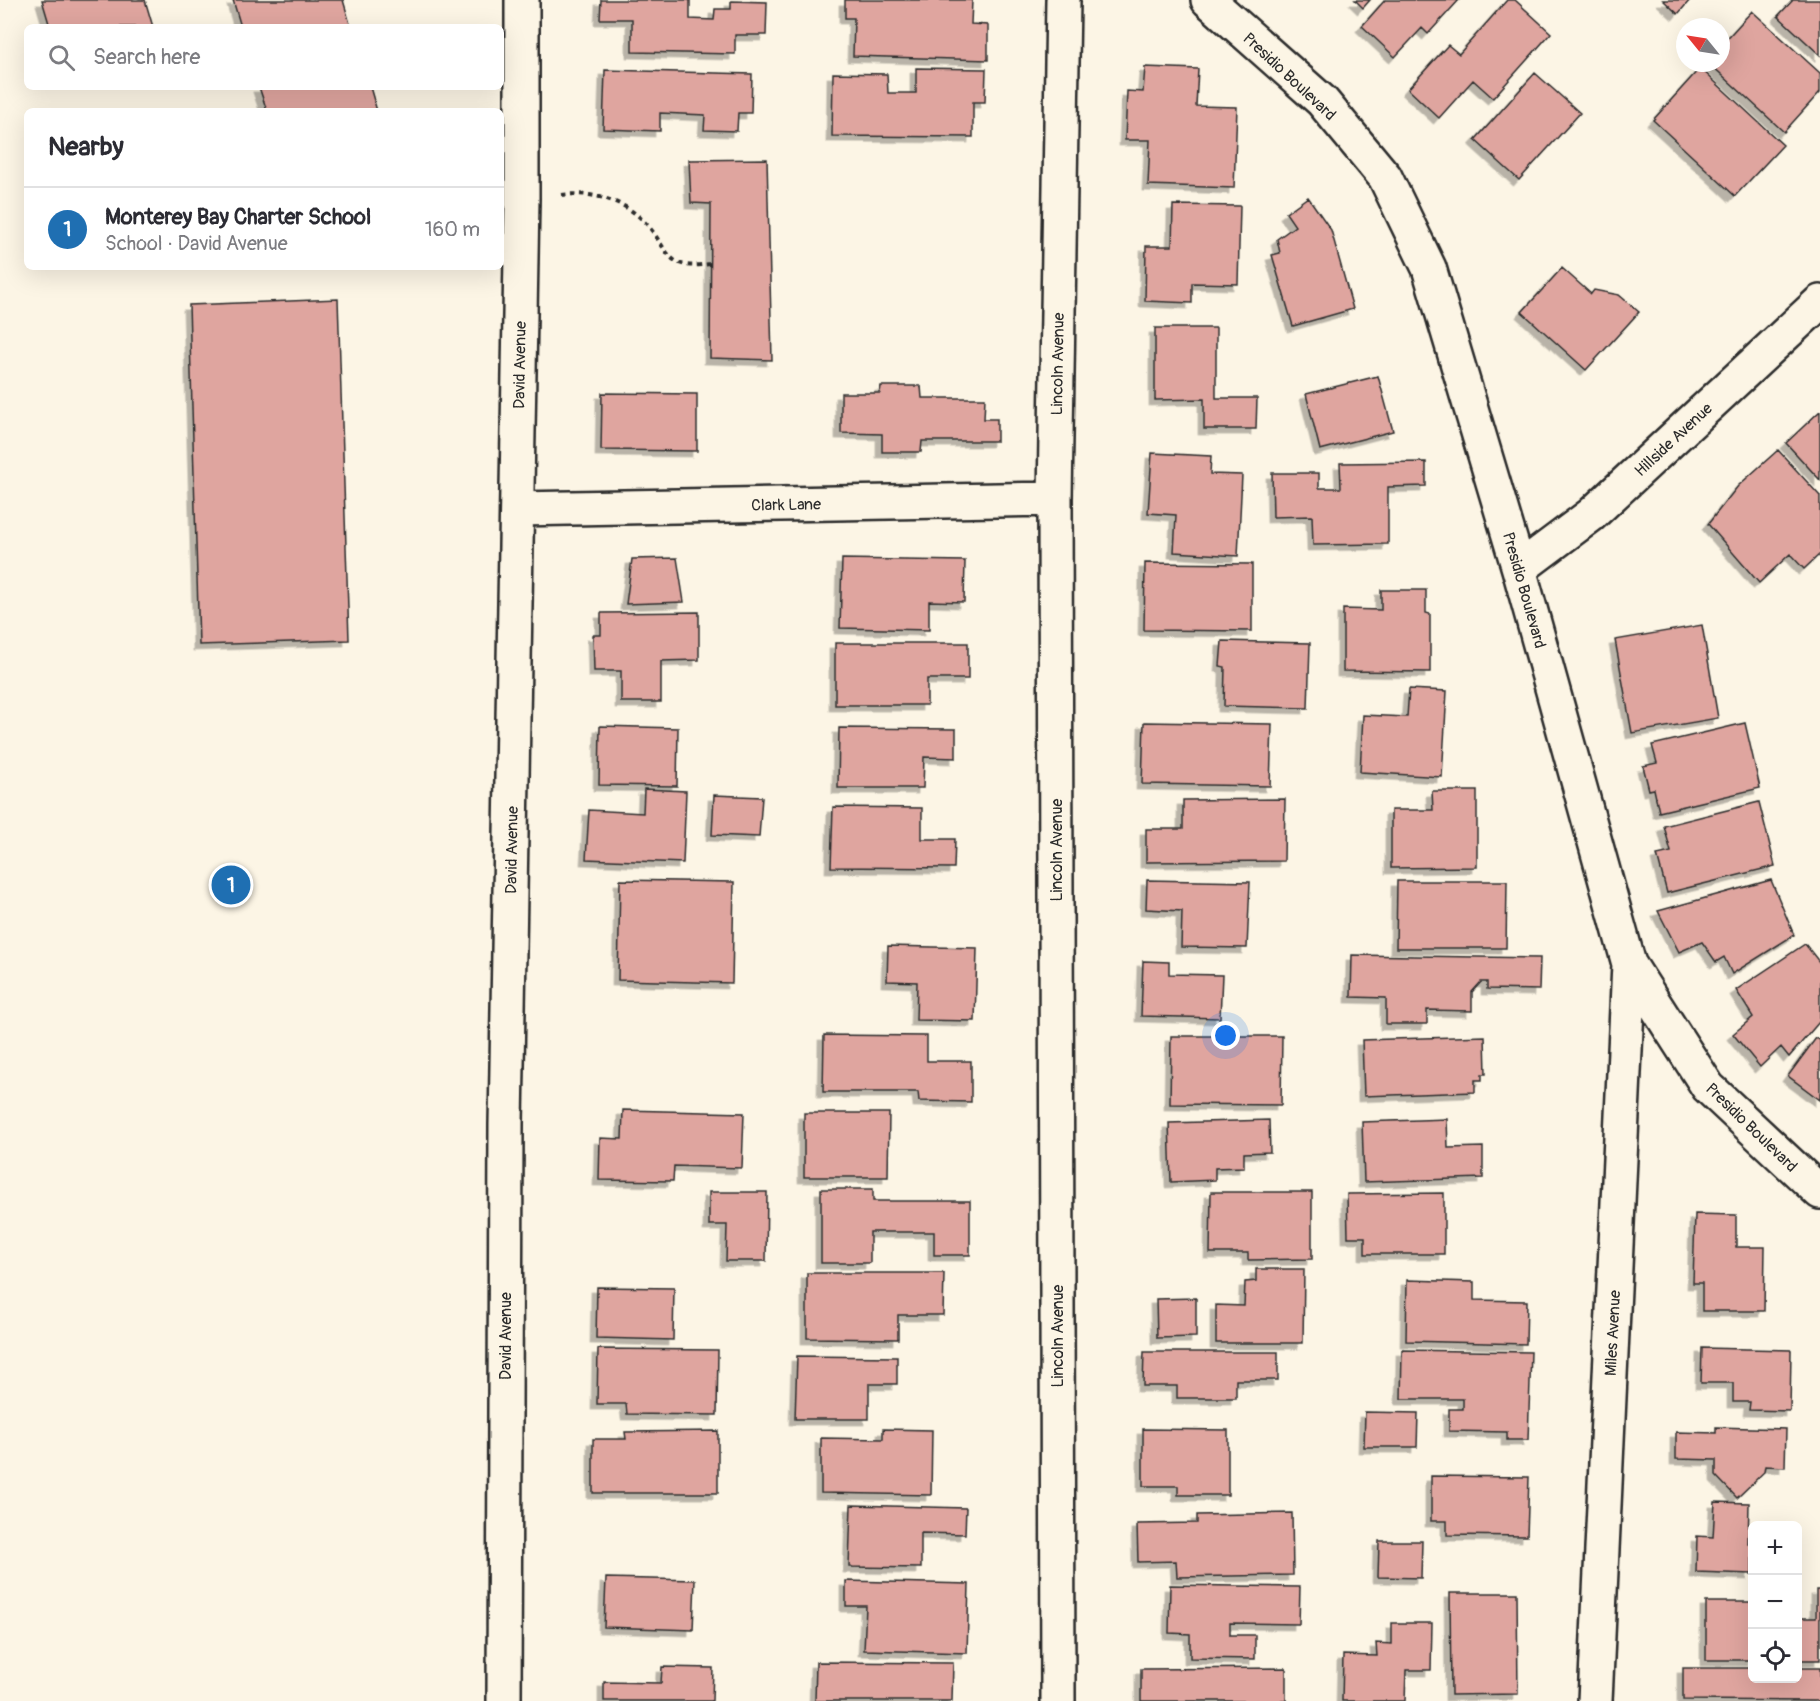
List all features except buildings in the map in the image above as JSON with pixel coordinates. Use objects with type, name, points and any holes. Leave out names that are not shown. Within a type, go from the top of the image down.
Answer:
[{"type":"street","name":"David Avenue","points":[[504,1701],[506,1124],[522,199],[522,0]]},
{"type":"street","name":"Lincoln Avenue","points":[[1058,1701],[1055,499],[1063,0]]},
{"type":"street","name":"Presidio Boulevard","points":[[1208,0],[1322,100],[1385,177],[1429,268],[1519,569],[1629,964],[1708,1087],[1820,1192]]},
{"type":"street","name":"Hillside Avenue","points":[[1519,569],[1591,515],[1820,302]]},
{"type":"street","name":"Clark Lane","points":[[517,509],[1055,499]]},
{"type":"street","name":"Miles Avenue","points":[[1595,1701],[1629,964]]},
{"type":"path","points":[[522,199],[578,193],[606,197],[647,224],[675,261],[688,265],[710,264]]},
{"type":"place","name":"Monterey Bay Charter School","points":[[231,885]]}]
